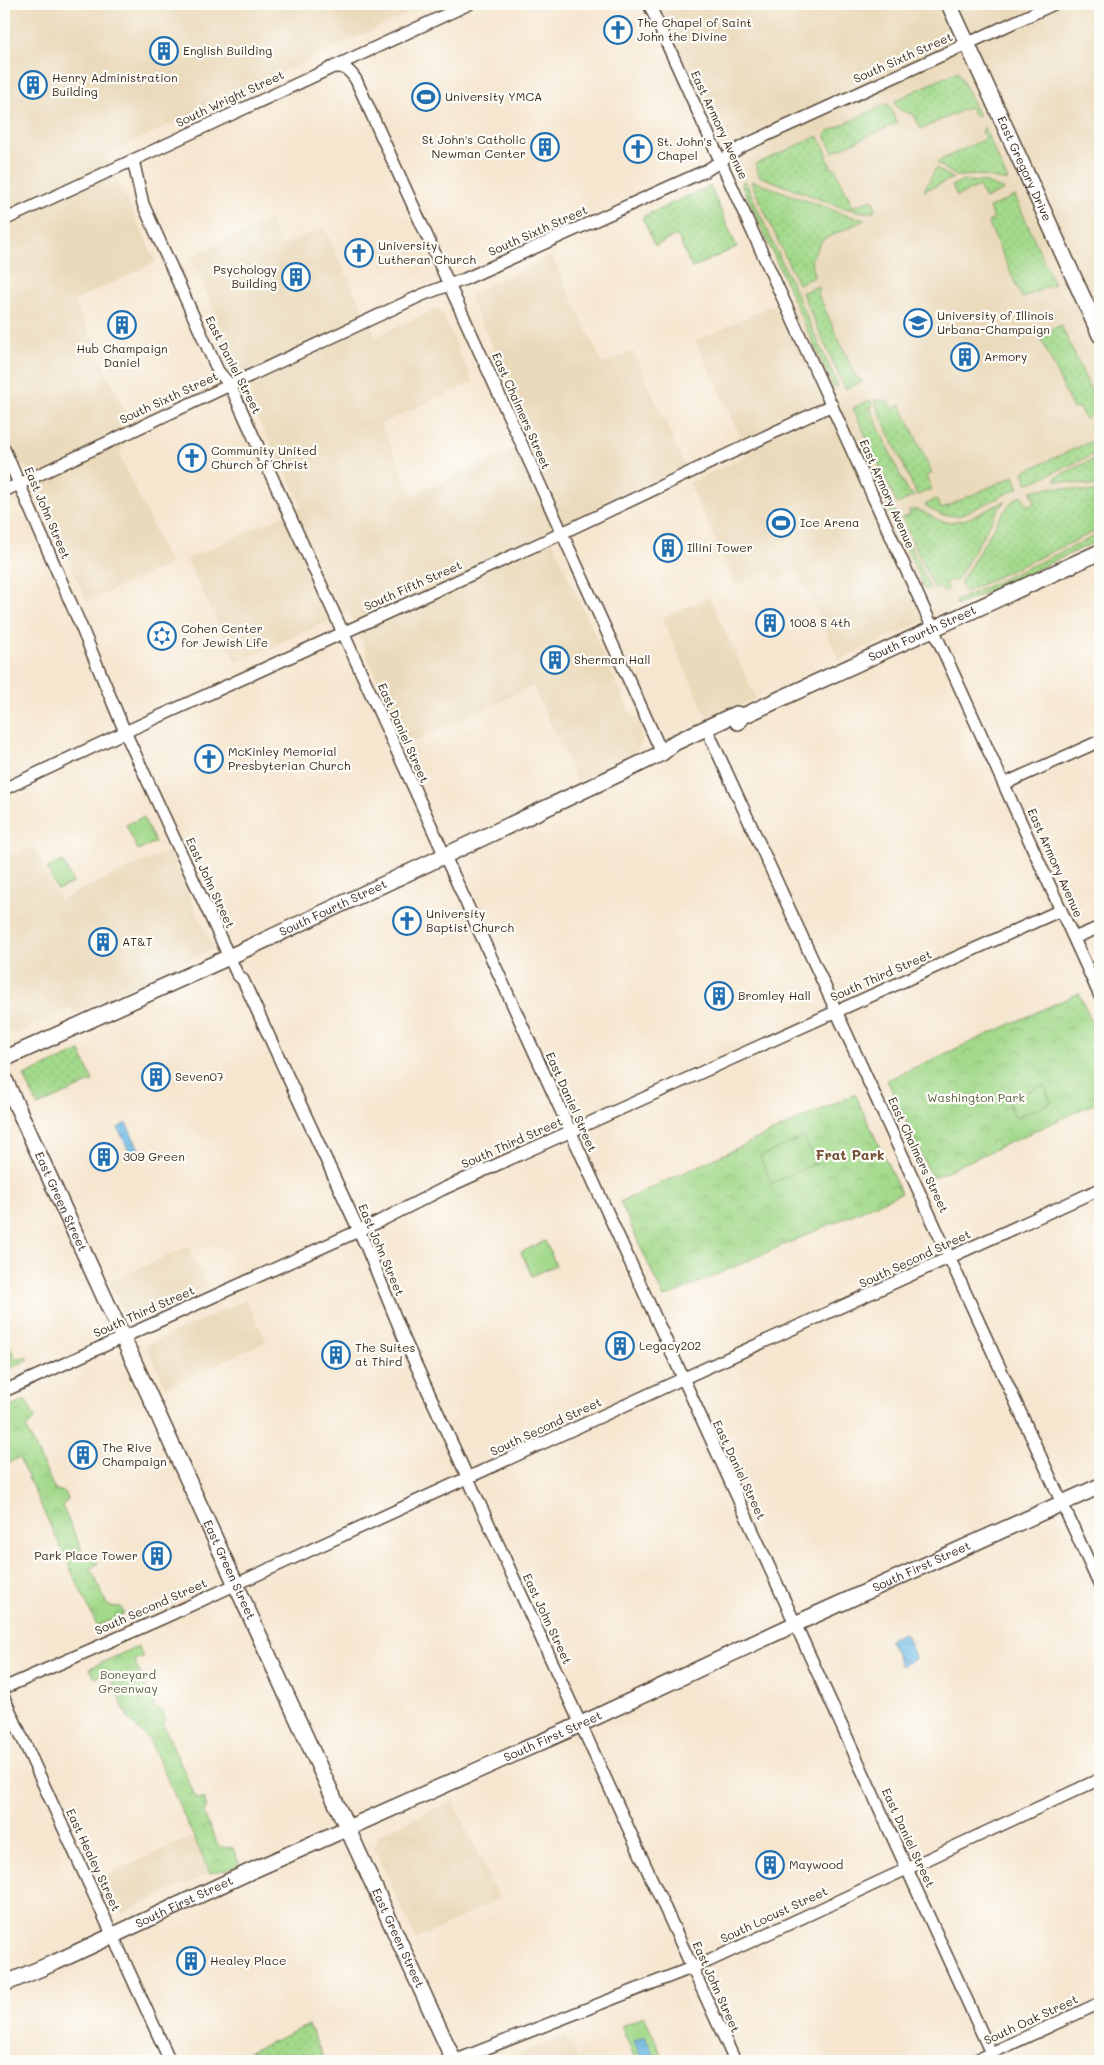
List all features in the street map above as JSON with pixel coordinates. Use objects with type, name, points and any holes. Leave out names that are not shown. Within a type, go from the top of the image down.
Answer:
[{"type":"street","name":"South Wright Street","points":[[4,220],[469,4]]},
{"type":"street","name":"East Armory Avenue","points":[[649,4],[1100,996]]},
{"type":"street","name":"East Gregory Drive","points":[[948,4],[1100,335]]},
{"type":"street","name":"South Sixth Street","points":[[4,491],[422,295],[465,279],[707,170],[743,146],[1054,4]]},
{"type":"street","name":"East Chalmers Street","points":[[358,54],[354,66],[356,80],[662,753]]},
{"type":"street","points":[[330,68],[339,66],[344,68],[352,73],[356,80]]},
{"type":"street","name":"East Daniel Street","points":[[132,160],[146,213],[218,371],[230,386],[991,2053]]},
{"type":"street","name":"South Fifth Street","points":[[4,789],[832,406]]},
{"type":"street","name":"East John Street","points":[[4,449],[125,732],[237,974],[243,980],[358,1230],[405,1341],[735,2061]]},
{"type":"street","name":"South Fourth Street","points":[[662,753],[678,751],[739,722],[743,716],[1100,552]]},
{"type":"street","name":"South Fourth Street","points":[[4,1059],[229,957],[662,753],[674,743],[736,714],[743,716]]},
{"type":"street","name":"East Chalmers Street","points":[[710,736],[1100,1586]]},
{"type":"street","points":[[1004,784],[1100,741]]},
{"type":"street","name":"South Third Street","points":[[4,1391],[569,1132],[1061,910]]},
{"type":"street","points":[[1074,938],[1100,927]]},
{"type":"street","name":"East Green Street","points":[[4,1078],[454,2061]]},
{"type":"street","name":"South Second Street","points":[[4,1688],[163,1618],[1100,1189]]},
{"type":"street","name":"South First Street","points":[[4,1984],[242,1875],[581,1724],[1100,1486]]},
{"type":"street","name":"East Healey Street","points":[[4,1698],[170,2061]]},
{"type":"street","name":"South Locust Street","points":[[454,2061],[692,1968],[1100,1780]]},
{"type":"street","name":"South Oak Street","points":[[974,2061],[1100,2003]]},
{"type":"shaded area","points":[[4,4],[428,4],[105,155],[156,262],[74,301],[127,415],[120,456],[170,564],[87,602],[39,493],[24,465],[4,474]]},
{"type":"shaded area","name":"University of Illinois Urbana-Champaign","points":[[657,4],[1100,4],[1100,540],[839,660],[797,570],[774,580],[769,570],[736,585],[689,483],[749,455],[696,341],[792,296]]},
{"type":"shaded area","points":[[269,220],[282,246],[324,227],[376,337],[437,308],[441,312],[473,382],[381,424],[413,495],[536,439],[470,299],[472,293],[551,255],[603,364],[633,351],[685,466],[548,531],[629,711],[640,724],[642,739],[635,753],[577,781],[533,686],[405,745],[349,612],[236,663],[187,559],[302,507],[292,483],[248,402],[247,396],[249,392],[238,369],[233,368],[212,304],[190,257]]},
{"type":"shaded area","points":[[709,597],[756,698],[708,720],[662,618]]},
{"type":"shaded area","points":[[34,846],[59,900],[170,850],[213,949],[74,1014],[70,1007],[15,1034],[4,1027],[4,859]]},
{"type":"shaded area","points":[[189,1246],[207,1286],[150,1312],[145,1318],[135,1320],[126,1317],[109,1282]]},
{"type":"shaded area","points":[[246,1300],[266,1341],[166,1388],[146,1345]]},
{"type":"shaded area","points":[[453,1800],[499,1899],[416,1940],[374,1847],[378,1835]]},
{"type":"shaded area","points":[[193,1836],[210,1873],[122,1913],[105,1876]]},
{"type":"shaded area","points":[[565,2035],[578,2061],[503,2061],[512,2057]]},
{"type":"green space","points":[[958,71],[979,116],[975,116],[970,107],[921,129],[914,115],[897,107],[895,101],[898,99]]},
{"type":"green space","points":[[886,104],[889,105],[897,123],[833,152],[825,135],[827,132]]},
{"type":"green space","points":[[984,127],[1008,181],[977,175],[956,176],[936,162],[985,139],[982,132]]},
{"type":"green space","points":[[818,136],[828,155],[826,156],[832,169],[835,168],[853,207],[872,199],[876,208],[873,210],[874,212],[863,212],[841,207],[759,176],[756,164]]},
{"type":"green space","points":[[936,168],[953,178],[924,191],[924,190]]},
{"type":"green space","points":[[745,181],[838,386],[833,387],[741,183]]},
{"type":"green space","points":[[753,181],[865,220],[822,240],[811,260],[814,277],[798,284],[751,182]]},
{"type":"green space","points":[[963,181],[984,182],[1004,190],[985,199],[979,186],[957,196],[952,185]]},
{"type":"green space","points":[[710,186],[737,247],[692,268],[677,235],[655,246],[642,217]]},
{"type":"green space","points":[[1015,196],[1054,284],[1022,298],[988,222],[994,219],[989,208]]},
{"type":"green space","points":[[818,286],[820,290],[817,292],[857,379],[860,378],[862,382],[845,389],[802,293]]},
{"type":"green space","points":[[1061,325],[1100,410],[1085,419],[1079,407],[1073,409],[1039,334]]},
{"type":"green space","points":[[870,400],[873,406],[870,408],[908,493],[914,496],[897,504],[853,408]]},
{"type":"green space","points":[[874,400],[888,401],[892,409],[901,405],[932,473],[926,476],[932,489],[917,495]]},
{"type":"green space","points":[[1100,423],[1100,449],[1095,454],[1027,483],[1023,472],[1094,440],[1089,428]]},
{"type":"green space","points":[[1100,456],[1100,487],[1055,480],[1056,477]]},
{"type":"green space","points":[[878,474],[930,588],[925,590],[874,476]]},
{"type":"green space","points":[[1014,476],[1019,488],[959,516],[941,515],[925,505],[936,499],[941,509]]},
{"type":"green space","points":[[1054,487],[1100,493],[1100,529],[965,592],[960,583],[1002,514],[1014,500],[1022,495],[1027,505],[1032,505],[1035,502],[1031,491]]},
{"type":"green space","points":[[1006,501],[998,510],[956,581],[952,580],[945,583],[948,590],[944,592],[939,586],[934,588],[902,518],[910,515],[909,510],[919,510],[942,521],[958,521],[975,516]]},
{"type":"green space","points":[[1100,534],[1100,540],[957,606],[956,601]]},
{"type":"green space","points":[[143,817],[155,842],[138,850],[126,825]]},
{"type":"green space","points":[[63,861],[73,883],[57,890],[47,868]]},
{"type":"green space","name":"Washington Park","points":[[1079,993],[1100,1041],[1100,1101],[932,1178],[887,1080]]},
{"type":"green space","points":[[80,1051],[93,1081],[38,1106],[24,1076]]},
{"type":"green space","points":[[1044,1085],[1051,1103],[1015,1117],[1008,1099]]},
{"type":"green space","points":[[855,1094],[901,1193],[664,1298],[620,1202]]},
{"type":"green space","points":[[804,1137],[816,1163],[772,1183],[760,1157]]},
{"type":"green space","points":[[545,1241],[556,1265],[532,1276],[521,1252]]},
{"type":"green space","points":[[4,1333],[16,1360],[26,1356],[28,1360],[4,1371]]},
{"type":"green space","points":[[26,1400],[35,1419],[26,1428],[55,1490],[65,1492],[68,1499],[62,1506],[85,1557],[95,1558],[98,1563],[91,1569],[108,1606],[121,1607],[124,1614],[97,1626],[19,1458],[4,1465],[4,1410]]},
{"type":"green space","name":"Boneyard Greenway","points":[[138,1646],[143,1657],[134,1660],[156,1709],[163,1711],[166,1720],[163,1724],[196,1798],[204,1799],[207,1807],[203,1813],[219,1847],[233,1848],[239,1863],[236,1867],[210,1873],[150,1741],[129,1720],[108,1673],[95,1678],[90,1668]]},
{"type":"green space","points":[[644,2016],[665,2061],[636,2061],[621,2026]]},
{"type":"green space","points":[[309,2025],[325,2061],[229,2061]]},
{"type":"water","points":[[126,1123],[139,1149],[130,1153],[118,1128]]},
{"type":"water","points":[[903,1633],[906,1634],[915,1657],[914,1660],[903,1665],[900,1664],[890,1639]]},
{"type":"water","points":[[645,2036],[656,2061],[643,2061],[634,2041]]},
{"type":"place","name":"The Chapel of Saint John the Divine","points":[[618,30]]},
{"type":"place","name":"English Building","points":[[164,51]]},
{"type":"place","name":"Henry Administration Building","points":[[33,85]]},
{"type":"place","name":"University YMCA","points":[[426,97]]},
{"type":"place","name":"St John's Catholic Newman Center","points":[[545,147]]},
{"type":"place","name":"St. John's Chapel","points":[[638,149]]},
{"type":"place","name":"University Lutheran Church","points":[[359,253]]},
{"type":"place","name":"Psychology Building","points":[[296,277]]},
{"type":"place","name":"University of Illinois Urbana-Champaign","points":[[918,323]]},
{"type":"place","name":"Hub Champaign Daniel","points":[[122,325]]},
{"type":"place","name":"Armory","points":[[965,357]]},
{"type":"place","name":"Community United Church of Christ","points":[[192,458]]},
{"type":"place","name":"Ice Arena","points":[[781,523]]},
{"type":"place","name":"Illini Tower","points":[[668,548]]},
{"type":"place","name":"1008 S 4th","points":[[770,623]]},
{"type":"place","name":"Cohen Center for Jewish Life","points":[[162,636]]},
{"type":"place","name":"Sherman Hall","points":[[555,660]]},
{"type":"place","name":"McKinley Memorial Presbyterian Church","points":[[209,759]]},
{"type":"place","name":"University Baptist Church","points":[[407,921]]},
{"type":"place","name":"AT&T","points":[[103,942]]},
{"type":"place","name":"Bromley Hall","points":[[719,996]]},
{"type":"place","name":"Seven07","points":[[156,1077]]},
{"type":"place","name":"309 Green","points":[[104,1157]]},
{"type":"place","name":"Legacy202","points":[[620,1346]]},
{"type":"place","name":"The Suites at Third","points":[[336,1355]]},
{"type":"place","name":"The Rive Champaign","points":[[83,1455]]},
{"type":"place","name":"Park Place Tower","points":[[157,1556]]},
{"type":"place","name":"Maywood","points":[[770,1865]]},
{"type":"place","name":"Healey Place","points":[[191,1961]]},
{"type":"district","name":"Frat Park","points":[[850,1155]]}]
